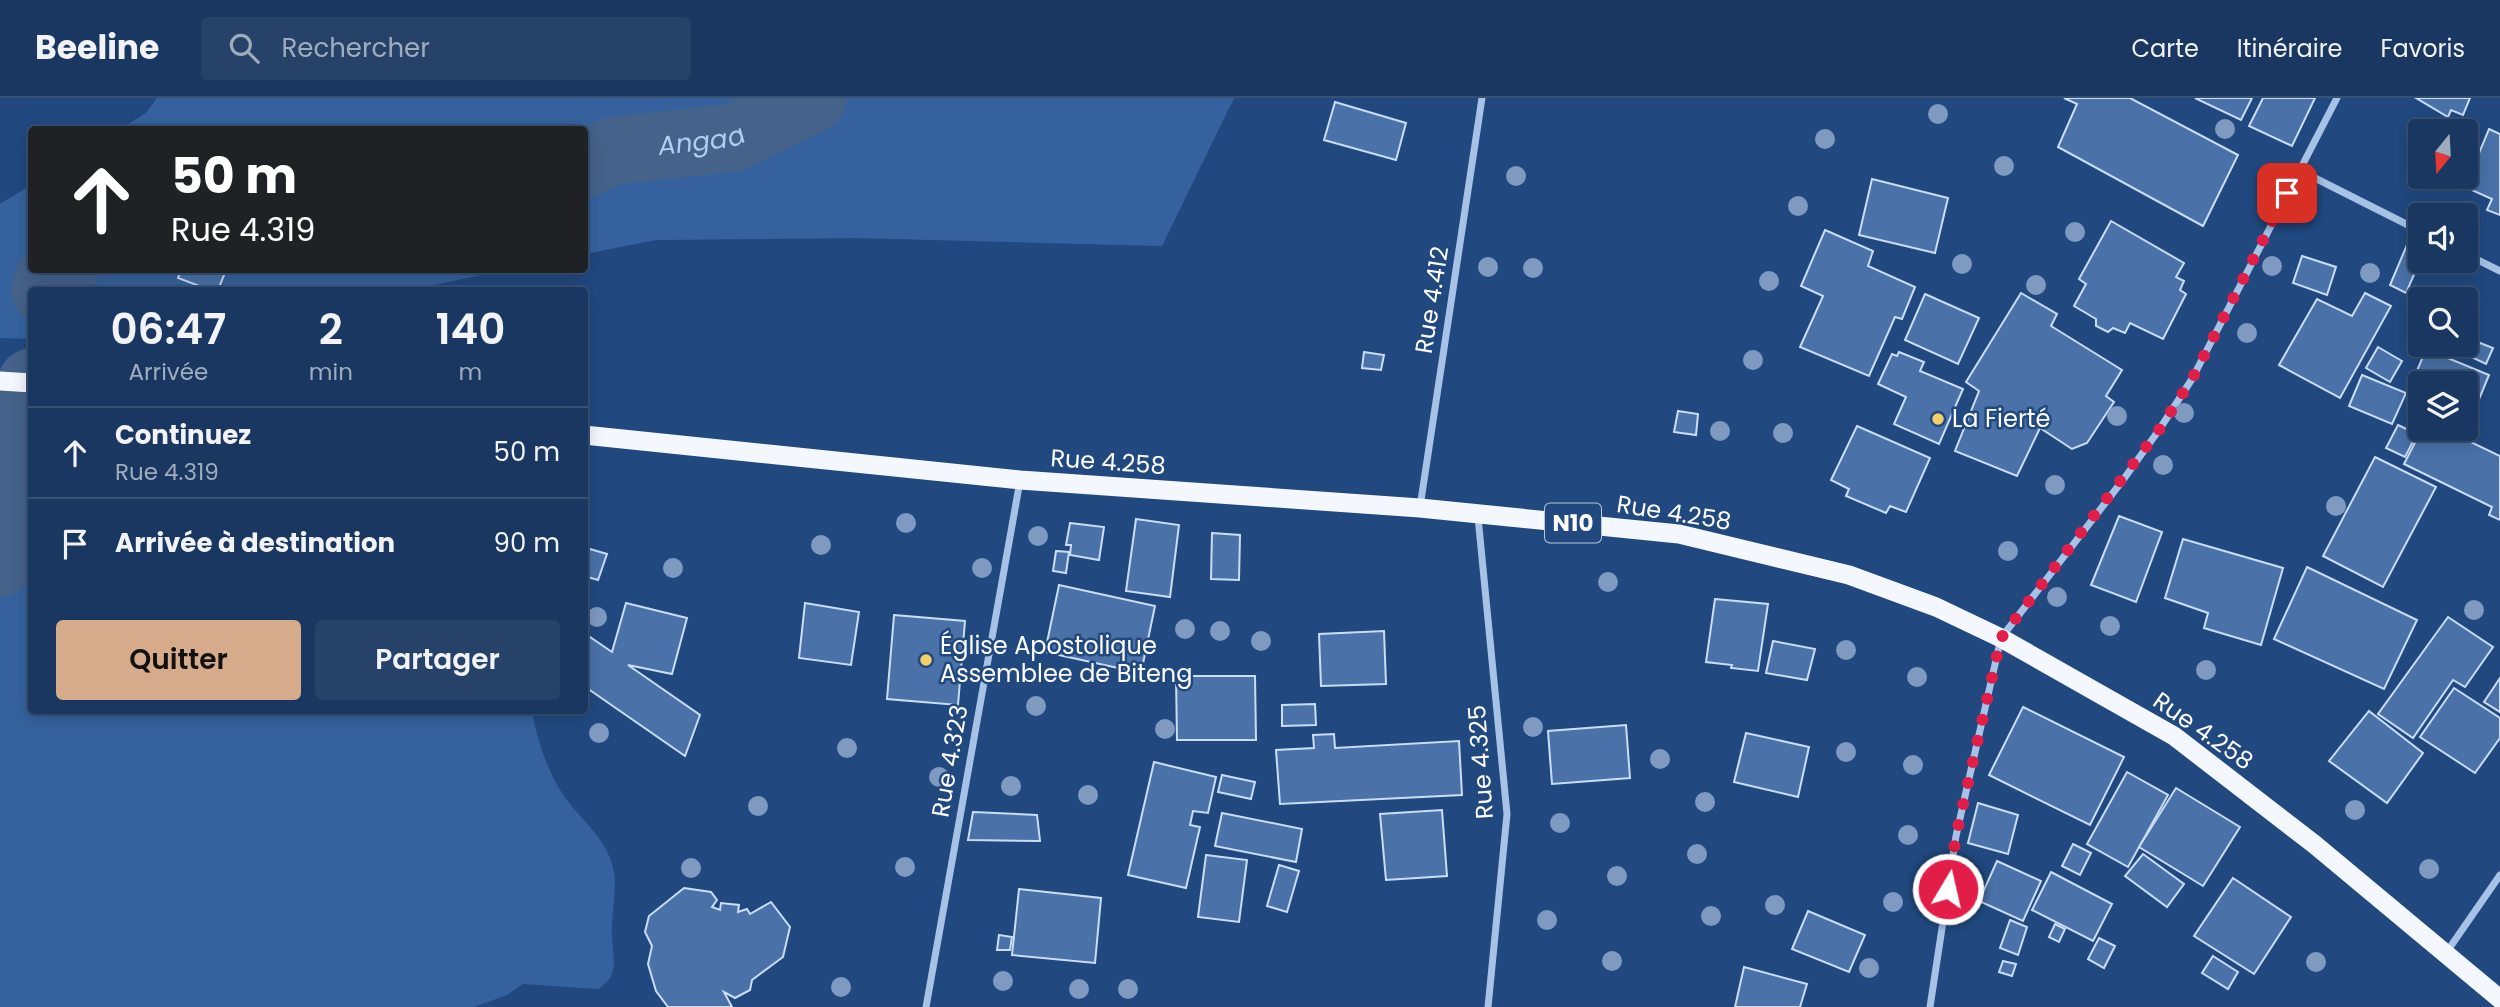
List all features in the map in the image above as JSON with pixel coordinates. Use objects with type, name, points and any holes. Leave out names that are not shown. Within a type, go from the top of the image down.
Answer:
[{"type":"highway","points":[[0,381],[28,383]]},
{"type":"highway","name":"Rue 4.258","points":[[588,435],[1020,480],[1420,508],[1679,534],[1849,575],[1936,607],[2001,638],[2174,736],[2315,844],[2500,999]]},
{"type":"street","name":"Rue 4.412","points":[[1420,508],[1482,98]]},
{"type":"street","points":[[1930,1007],[1956,836],[2001,638],[2123,480],[2192,379],[2337,98]]},
{"type":"street","points":[[2299,170],[2408,225]]},
{"type":"street","points":[[2478,260],[2500,271]]},
{"type":"street","name":"Rue 4.323","points":[[926,1007],[1020,480]]},
{"type":"street","name":"Rue 4.325","points":[[1478,513],[1507,814],[1488,1007]]},
{"type":"street","points":[[2446,953],[2500,875]]},
{"type":"shaded area","points":[[157,98],[1234,98],[1162,246],[856,238],[656,240],[588,253],[588,126],[125,126],[146,113]]},
{"type":"shaded area","points":[[28,187],[28,273],[492,273],[424,287],[28,287],[28,339],[0,338],[0,204]]},
{"type":"shaded area","points":[[0,420],[28,424],[28,714],[533,714],[540,744],[553,776],[564,796],[602,843],[614,870],[614,966],[610,978],[598,989],[523,984],[507,995],[474,1007],[0,1007]]},
{"type":"building","points":[[2064,98],[2130,98],[2238,155],[2203,226],[2058,147],[2077,104]]},
{"type":"building","points":[[2195,98],[2252,98],[2241,120]]},
{"type":"building","points":[[2263,98],[2315,98],[2292,146],[2249,126]]},
{"type":"building","points":[[2416,98],[2470,98],[2463,115],[2451,110],[2448,117]]},
{"type":"building","points":[[1335,102],[1406,123],[1396,160],[1324,140]]},
{"type":"building","points":[[2489,129],[2500,134],[2500,215],[2487,210],[2492,199],[2470,189],[2478,189],[2478,156]]},
{"type":"building","points":[[1872,179],[1948,198],[1935,253],[1859,235]]},
{"type":"building","points":[[2111,221],[2184,263],[2176,277],[2184,281],[2180,290],[2186,294],[2163,339],[2130,323],[2125,333],[2113,328],[2108,332],[2096,326],[2096,319],[2074,306],[2086,284],[2079,279]]},
{"type":"building","points":[[1825,230],[1873,251],[1868,266],[1915,287],[1902,319],[1895,317],[1869,376],[1800,347],[1823,296],[1801,286]]},
{"type":"building","points":[[2408,242],[2408,273],[2415,273],[2406,293],[2390,285]]},
{"type":"building","points":[[2302,256],[2336,267],[2327,295],[2293,283]]},
{"type":"building","points":[[180,273],[225,273],[219,287],[202,287],[178,278]]},
{"type":"building","points":[[2021,293],[2057,314],[2051,326],[2122,370],[2106,396],[2114,402],[2087,443],[2072,449],[2040,428],[2017,476],[1955,451],[1979,391],[1966,382]]},
{"type":"building","points":[[2365,293],[2391,306],[2340,398],[2279,365],[2317,299],[2352,316]]},
{"type":"building","points":[[1925,294],[1979,318],[1958,364],[1905,340]]},
{"type":"building","points":[[2478,342],[2493,348],[2486,364],[2471,357],[2478,357]]},
{"type":"building","points":[[2378,347],[2402,361],[2390,382],[2366,368]]},
{"type":"building","points":[[1364,352],[1384,355],[1381,370],[1362,368]]},
{"type":"building","points":[[1899,352],[1924,362],[1920,371],[1963,389],[1939,444],[1894,424],[1906,397],[1878,384],[1892,354],[1897,356]]},
{"type":"building","points":[[2423,357],[2445,357],[2489,375],[2478,402],[2478,371],[2417,371]]},
{"type":"building","points":[[2362,375],[2406,393],[2392,424],[2349,406]]},
{"type":"building","points":[[1678,411],[1698,414],[1696,435],[1674,432]]},
{"type":"building","points":[[2398,425],[2408,430],[2408,441],[2413,441],[2405,457],[2386,448]]},
{"type":"building","points":[[1857,426],[1930,458],[1906,512],[1890,506],[1886,513],[1846,496],[1849,489],[1831,480]]},
{"type":"building","points":[[2416,441],[2469,441],[2500,456],[2500,520],[2489,515],[2492,507],[2404,464]]},
{"type":"building","points":[[2375,457],[2436,487],[2383,587],[2323,556]]},
{"type":"building","points":[[2119,516],[2162,532],[2136,602],[2091,585]]},
{"type":"building","points":[[1136,519],[1179,525],[1170,597],[1126,591]]},
{"type":"building","points":[[1070,523],[1104,527],[1099,560],[1070,555],[1071,545],[1066,545]]},
{"type":"building","points":[[1212,533],[1240,535],[1239,580],[1211,579]]},
{"type":"building","points":[[2183,539],[2283,568],[2261,645],[2204,628],[2208,613],[2165,598]]},
{"type":"building","points":[[590,549],[607,554],[598,580],[588,577]]},
{"type":"building","points":[[1056,551],[1069,552],[1066,573],[1053,571]]},
{"type":"building","points":[[2307,567],[2417,620],[2384,689],[2274,639]]},
{"type":"building","points":[[1059,585],[1155,606],[1141,673],[1045,652]]},
{"type":"building","points":[[1715,599],[1768,604],[1758,671],[1706,662]]},
{"type":"building","points":[[626,603],[687,618],[672,674],[628,665],[700,715],[685,756],[588,689],[588,636],[612,652]]},
{"type":"building","points":[[805,603],[859,612],[851,665],[799,658]]},
{"type":"building","name":"Église Apostolique Assemblee de Biteng","points":[[894,615],[965,621],[958,705],[887,699]]},
{"type":"building","points":[[2448,617],[2493,647],[2465,687],[2453,680],[2413,738],[2378,714]]},
{"type":"building","points":[[1384,631],[1386,684],[1321,686],[1319,634]]},
{"type":"building","points":[[1773,641],[1815,649],[1807,680],[1766,673]]},
{"type":"building","points":[[1176,676],[1255,676],[1256,740],[1177,740]]},
{"type":"building","points":[[2500,678],[2500,712],[2484,702]]},
{"type":"building","points":[[2454,688],[2500,718],[2500,738],[2475,773],[2420,737]]},
{"type":"building","points":[[1315,704],[1316,725],[1282,726],[1282,705]]},
{"type":"building","points":[[2023,707],[2124,757],[2090,825],[1989,775]]},
{"type":"building","points":[[2369,711],[2423,753],[2387,803],[2329,761]]},
{"type":"building","points":[[1626,725],[1630,778],[1552,784],[1548,731]]},
{"type":"building","points":[[1746,733],[1809,747],[1798,797],[1734,782]]},
{"type":"building","points":[[1334,734],[1335,748],[1459,741],[1462,795],[1280,804],[1276,750],[1314,748],[1313,735]]},
{"type":"building","points":[[1154,762],[1216,777],[1208,813],[1193,811],[1190,825],[1200,827],[1186,888],[1128,875]]},
{"type":"building","points":[[2127,772],[2168,795],[2128,867],[2087,844]]},
{"type":"building","points":[[1222,775],[1255,782],[1251,799],[1218,792]]},
{"type":"building","points":[[2176,788],[2240,827],[2203,886],[2139,847]]},
{"type":"building","points":[[1978,803],[2018,815],[2008,854],[1968,843]]},
{"type":"building","points":[[1442,810],[1447,876],[1386,880],[1380,814]]},
{"type":"building","points":[[973,812],[1037,815],[1040,841],[968,840]]},
{"type":"building","points":[[1222,813],[1302,829],[1296,862],[1215,846]]},
{"type":"building","points":[[2073,844],[2091,853],[2080,875],[2062,866]]},
{"type":"building","points":[[2143,854],[2184,884],[2167,907],[2125,876]]},
{"type":"building","points":[[1206,855],[1247,860],[1239,922],[1198,917]]},
{"type":"building","points":[[1997,861],[2041,881],[2023,921],[1979,901]]},
{"type":"building","points":[[1279,865],[1299,871],[1287,912],[1267,906]]},
{"type":"building","points":[[2051,872],[2112,904],[2093,941],[2032,910]]},
{"type":"building","points":[[2233,878],[2291,917],[2254,974],[2194,936]]},
{"type":"building","points":[[684,888],[711,892],[717,900],[712,907],[720,910],[721,903],[739,905],[738,912],[747,909],[750,914],[771,902],[790,927],[783,957],[752,980],[750,990],[735,998],[724,992],[732,1007],[668,1007],[656,991],[648,964],[652,946],[645,932],[649,916]]},
{"type":"building","points":[[1019,889],[1101,898],[1095,963],[1012,955]]},
{"type":"building","points":[[1808,911],[1865,935],[1849,972],[1792,949]]},
{"type":"building","points":[[2010,920],[2027,927],[2018,955],[2000,948]]},
{"type":"building","points":[[2055,924],[2065,929],[2059,942],[2049,937]]},
{"type":"building","points":[[999,935],[1012,937],[1010,950],[997,950]]},
{"type":"building","points":[[2099,938],[2115,946],[2104,968],[2088,959]]},
{"type":"building","points":[[2213,956],[2238,972],[2228,989],[2202,973]]},
{"type":"building","points":[[2003,961],[2016,964],[2012,976],[1999,972]]},
{"type":"building","points":[[1744,967],[1807,984],[1800,1007],[1735,1007]]},
{"type":"waterway","name":"Angaa","points":[[588,162],[612,151],[732,138],[813,98]]},
{"type":"waterway","name":"Angaa","points":[[46,287],[49,278],[58,273]]},
{"type":"waterway","name":"Angaa","points":[[0,563],[16,527],[28,433]]},
{"type":"place","name":"La Fierté","points":[[1938,419]]},
{"type":"place","name":"Église Apostolique Assemblee de Biteng","points":[[926,660]]},
{"type":"route","points":[[1948,889],[1956,836],[2001,638],[2123,480],[2192,379],[2287,193]]}]
